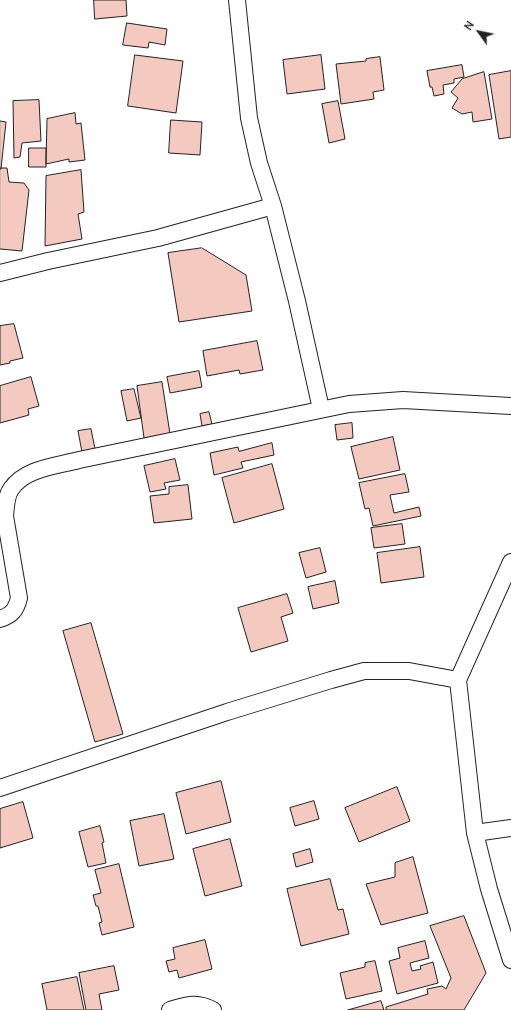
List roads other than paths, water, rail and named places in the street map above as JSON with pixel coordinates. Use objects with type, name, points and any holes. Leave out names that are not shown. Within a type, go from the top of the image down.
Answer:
[{"type":"street","points":[[237,0],[248,118],[259,163],[273,206],[297,301],[321,409]]},
{"type":"street","points":[[0,273],[48,261],[158,238],[273,206]]},
{"type":"street","points":[[0,619],[13,613],[19,598],[5,516],[6,504],[10,490],[20,479],[36,471],[79,460],[349,404],[402,400],[511,406]]},
{"type":"street","points":[[511,562],[458,680],[475,833],[489,889],[511,960]]},
{"type":"street","points":[[0,788],[227,712],[364,671],[409,671],[458,680]]},
{"type":"street","points":[[475,833],[511,828]]},
{"type":"street","points":[[170,1010],[197,1004],[213,1010]]}]
